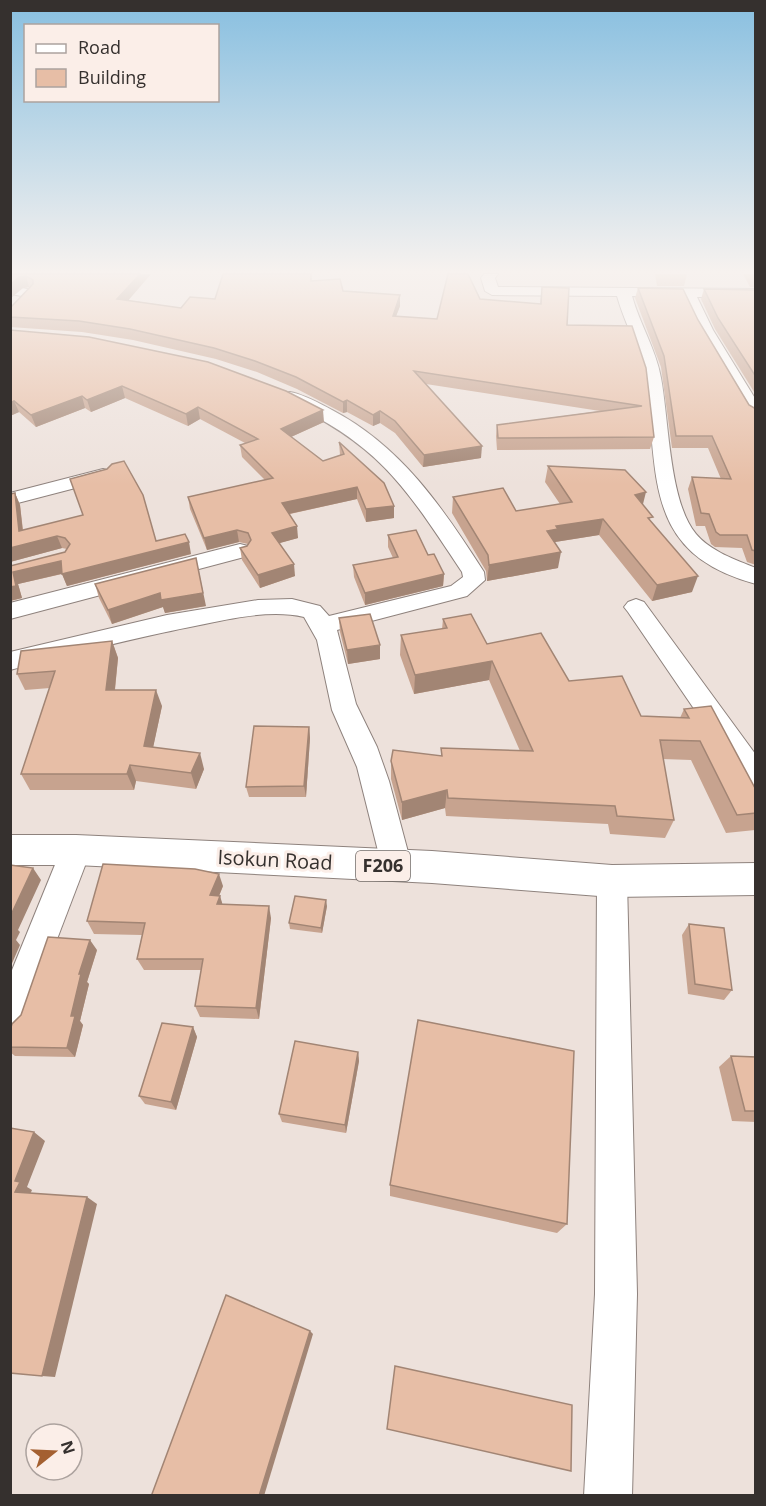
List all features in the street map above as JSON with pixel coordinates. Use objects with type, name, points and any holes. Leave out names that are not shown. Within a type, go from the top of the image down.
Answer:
[{"type":"main road","name":"Isokun Road","points":[[10,850],[76,850],[432,867],[612,881],[756,879]]},
{"type":"street","points":[[643,344],[649,358],[673,511],[685,535],[702,549],[756,577]]},
{"type":"street","points":[[713,344],[756,416]]},
{"type":"street","points":[[278,392],[317,408],[373,444],[395,464],[473,572],[474,580],[459,591],[324,626]]},
{"type":"street","points":[[10,499],[103,475]]},
{"type":"street","points":[[10,610],[240,551]]},
{"type":"street","points":[[10,661],[147,627],[284,605],[302,606],[313,611],[324,626],[343,706],[366,753],[397,867]]},
{"type":"street","points":[[636,607],[756,777]]},
{"type":"street","points":[[10,1019],[76,850]]},
{"type":"street","points":[[608,1496],[616,1294],[612,881]]},
{"type":"building","points":[[10,344],[124,344],[208,362],[286,391],[323,410],[281,429],[323,461],[344,454],[339,442],[384,483],[394,506],[366,509],[357,487],[282,503],[297,526],[272,533],[294,564],[258,575],[240,548],[247,546],[251,540],[248,533],[237,530],[204,538],[188,497],[273,478],[240,445],[258,439],[198,407],[186,414],[122,386],[87,400],[82,396],[31,415],[14,401],[10,403]]},
{"type":"building","points":[[198,344],[638,344],[646,368],[654,437],[498,438],[497,425],[642,406],[414,371],[482,446],[424,455],[395,421],[380,411],[373,415],[347,400],[343,402],[296,377]]},
{"type":"building","points":[[660,344],[713,344],[749,405],[756,409],[756,551],[752,550],[747,535],[720,535],[716,532],[709,514],[701,513],[692,477],[731,479],[712,436],[676,436],[664,356]]},
{"type":"building","points":[[735,344],[756,344],[756,377]]},
{"type":"building","points":[[124,461],[143,495],[156,541],[185,534],[189,542],[62,574],[61,561],[13,572],[16,586],[10,587],[10,566],[65,552],[70,544],[65,538],[57,536],[10,548],[10,494],[15,493],[19,531],[83,515],[70,479],[107,469],[112,464]]},
{"type":"building","points":[[548,466],[625,470],[646,492],[635,495],[653,517],[648,518],[698,576],[657,585],[603,519],[556,526],[558,529],[547,531],[561,552],[489,565],[488,555],[453,497],[503,488],[516,511],[572,502]]},
{"type":"building","points":[[416,530],[428,555],[434,554],[444,574],[365,593],[353,565],[398,557],[388,535]]},
{"type":"building","points":[[196,558],[203,593],[161,600],[160,593],[108,610],[95,584]]},
{"type":"building","points":[[370,614],[380,645],[347,650],[339,618]]},
{"type":"building","points":[[471,614],[487,644],[541,633],[569,681],[622,676],[641,716],[689,718],[684,709],[711,706],[756,790],[756,813],[737,815],[700,741],[660,740],[674,820],[617,816],[615,806],[448,798],[447,790],[402,802],[391,761],[393,750],[442,756],[441,748],[533,751],[492,661],[415,675],[401,635],[447,628],[443,619]]},
{"type":"building","points":[[112,641],[106,690],[156,690],[144,746],[200,753],[191,773],[130,765],[127,774],[21,774],[55,671],[17,674],[21,651]]},
{"type":"building","points":[[254,726],[309,727],[304,786],[246,787]]},
{"type":"building","points":[[103,864],[195,869],[219,874],[210,895],[220,896],[217,904],[269,906],[256,1008],[195,1006],[203,959],[137,959],[145,923],[87,921]]},
{"type":"building","points":[[10,865],[33,868],[10,917]]},
{"type":"building","points":[[295,896],[326,900],[321,928],[289,923]]},
{"type":"building","points":[[689,924],[724,928],[732,990],[695,984]]},
{"type":"building","points":[[48,937],[90,940],[79,974],[81,974],[71,1016],[75,1016],[67,1048],[10,1047],[12,1024],[21,1015]]},
{"type":"building","points":[[418,1020],[574,1051],[567,1224],[390,1185]]},
{"type":"building","points":[[162,1023],[193,1027],[171,1102],[139,1096]]},
{"type":"building","points":[[295,1041],[358,1052],[345,1125],[279,1114]]},
{"type":"building","points":[[731,1056],[756,1057],[756,1111],[745,1111]]},
{"type":"building","points":[[10,1128],[34,1132],[15,1181],[20,1182],[15,1192],[87,1197],[42,1376],[10,1373]]},
{"type":"building","points":[[226,1295],[310,1331],[259,1496],[155,1496],[152,1494]]},
{"type":"building","points":[[395,1366],[572,1405],[571,1471],[387,1429]]}]
